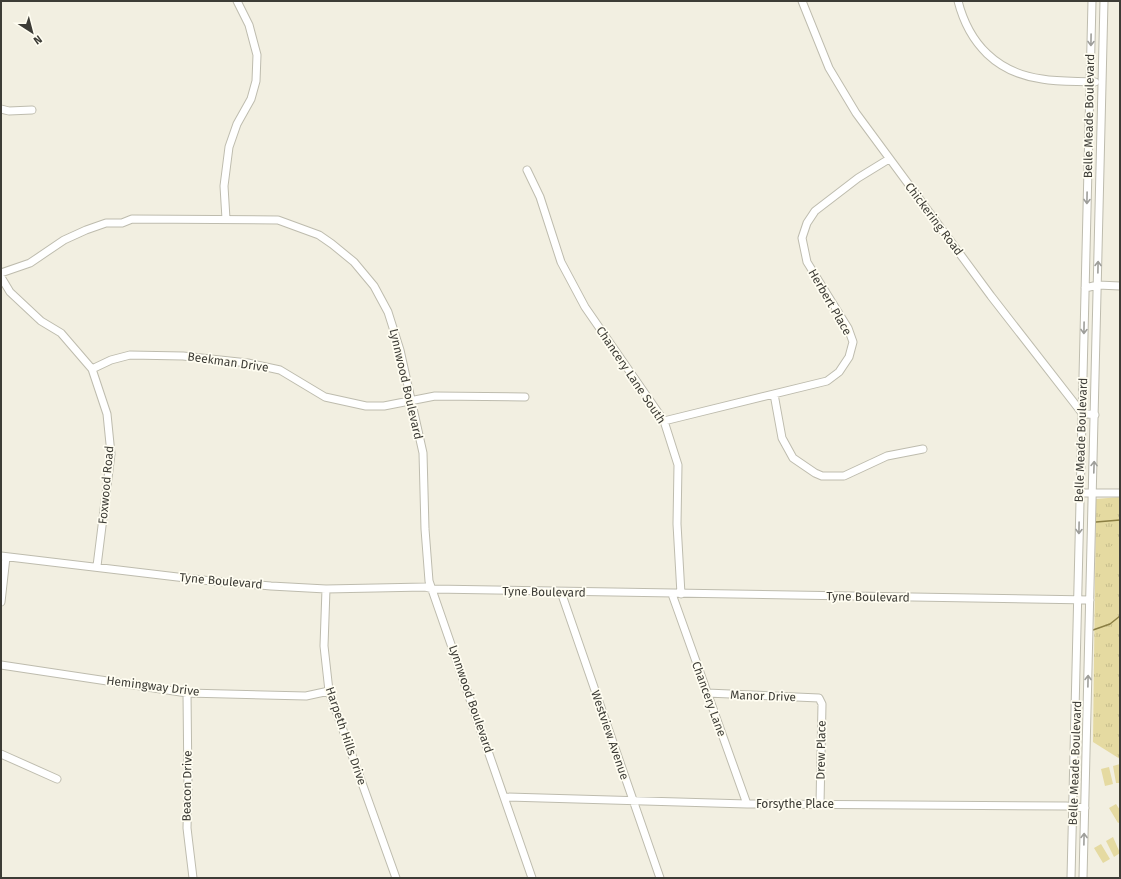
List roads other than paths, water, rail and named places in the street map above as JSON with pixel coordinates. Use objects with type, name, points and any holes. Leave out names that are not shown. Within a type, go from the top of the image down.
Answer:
[{"type":"street","points":[[226,218],[224,186],[229,147],[237,124],[251,99],[256,80],[257,55],[249,25],[237,1]]},
{"type":"street","name":"Chickering Road","points":[[802,1],[829,68],[856,113],[991,296],[1082,413]]},
{"type":"street","points":[[958,1],[967,29],[992,59],[1017,73],[1042,80],[1102,82]]},
{"type":"street","name":"Belle Meade Boulevard","points":[[1071,878],[1092,1]]},
{"type":"street","name":"Belle Meade Boulevard","points":[[1083,878],[1104,1]]},
{"type":"street","points":[[1,109],[9,111],[32,110]]},
{"type":"street","name":"Herbert Place","points":[[664,421],[827,381],[839,372],[849,357],[853,342],[848,328],[807,262],[802,238],[807,223],[815,211],[858,178],[889,159]]},
{"type":"street","name":"Chancery Lane South","points":[[527,170],[540,197],[561,262],[585,307],[664,421],[678,465],[680,594]]},
{"type":"street","name":"Lynnwood Boulevard","points":[[1,273],[30,263],[64,240],[106,223],[122,222],[140,218],[191,220],[226,218],[278,220],[319,235],[354,262],[374,286],[388,312],[400,350],[423,453],[425,529],[429,581],[532,878]]},
{"type":"street","name":"Foxwood Road","points":[[1,277],[10,292],[41,321],[61,333],[92,369],[108,417],[111,454],[97,566]]},
{"type":"street","points":[[1085,288],[1098,285],[1120,286]]},
{"type":"street","name":"Beekman Drive","points":[[92,369],[111,360],[130,355],[183,356],[248,363],[280,370],[325,397],[366,406],[384,406],[412,400],[456,395],[525,397]]},
{"type":"street","points":[[774,394],[782,438],[793,458],[822,476],[844,476],[887,456],[923,449]]},
{"type":"street","points":[[1082,413],[1095,415]]},
{"type":"street","points":[[1080,493],[1120,493]]},
{"type":"street","points":[[1,602],[4,556]]},
{"type":"street","name":"Tyne Boulevard","points":[[4,556],[215,581],[326,589],[425,587],[433,589],[561,592],[1090,600]]},
{"type":"street","name":"Harpeth Hills Drive","points":[[326,589],[324,646],[329,691],[396,878]]},
{"type":"street","name":"Westview Avenue","points":[[561,592],[632,802],[660,878]]},
{"type":"street","name":"Chancery Lane","points":[[672,594],[747,804]]},
{"type":"street","name":"Hemingway Drive","points":[[1,665],[187,693],[306,696],[329,691]]},
{"type":"street","name":"Beacon Drive","points":[[187,693],[187,828],[193,878]]},
{"type":"street","name":"Manor Drive","points":[[707,694],[819,698]]},
{"type":"street","name":"Drew Place","points":[[819,698],[822,704],[820,804]]},
{"type":"street","points":[[1,754],[57,779]]},
{"type":"street","name":"Forsythe Place","points":[[505,797],[632,802],[1085,808]]},
{"type":"waterway","points":[[1096,522],[1120,520]]},
{"type":"waterway","points":[[1093,630],[1110,624],[1120,616]]}]
